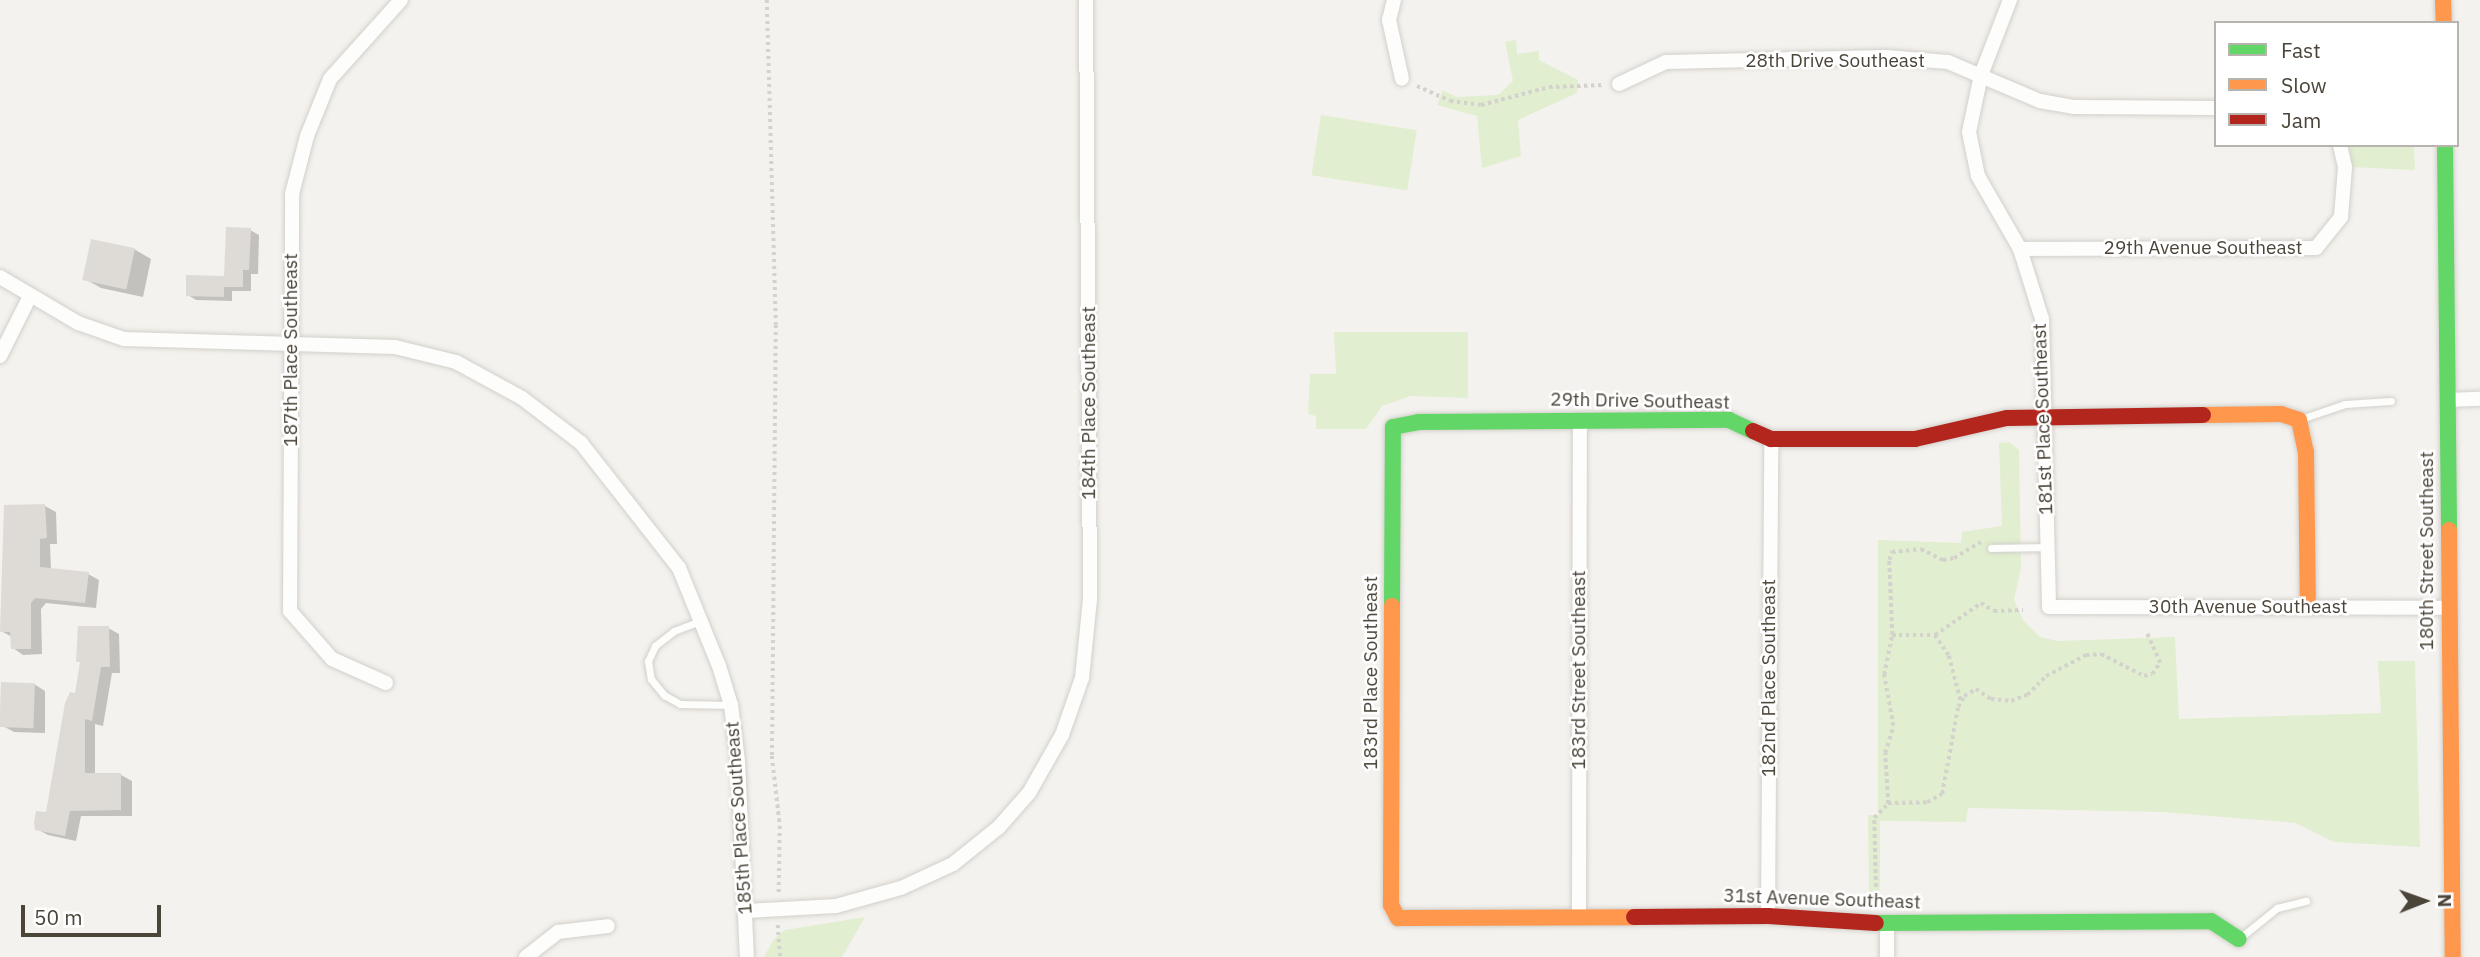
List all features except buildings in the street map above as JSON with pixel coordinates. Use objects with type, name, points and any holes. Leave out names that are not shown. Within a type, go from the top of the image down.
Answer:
[{"type":"street","name":"187th Place Southeast","points":[[386,683],[332,659],[290,611],[289,343],[292,194],[307,136],[330,79],[401,0]]},
{"type":"street","name":"184th Place Southeast","points":[[779,909],[836,906],[901,888],[953,864],[999,827],[1029,793],[1062,735],[1082,678],[1090,599],[1086,0]]},
{"type":"street","points":[[1394,0],[1389,20],[1402,79]]},
{"type":"street","name":"181st Place Southeast","points":[[2010,0],[1981,75],[1969,132],[1978,176],[2020,249],[2042,319],[2042,416],[2049,607]]},
{"type":"street","points":[[2443,0],[2444,21]]},
{"type":"street","name":"28th Drive Southeast","points":[[1619,84],[1666,62],[1886,57],[1948,62],[2040,101],[2074,107],[2214,108]]},
{"type":"street","name":"29th Avenue Southeast","points":[[2020,249],[2316,248],[2341,217],[2345,167],[2340,147]]},
{"type":"street","name":"180th Street Southeast","points":[[2445,147],[2447,608],[2453,957]]},
{"type":"street","points":[[0,277],[78,323],[124,339],[289,343]]},
{"type":"street","points":[[0,356],[30,296]]},
{"type":"street","name":"185th Place Southeast","points":[[289,343],[395,347],[456,362],[522,398],[581,443],[678,568],[731,705],[747,957]]},
{"type":"street","points":[[2447,400],[2480,399]]},
{"type":"street","name":"29th Drive Southeast","points":[[1393,427],[1419,422],[1729,420],[1771,439],[1915,439],[2007,418],[2042,416],[2281,414],[2299,420]]},
{"type":"street","points":[[2299,420],[2306,453],[2308,607]]},
{"type":"street","name":"183rd Street Southeast","points":[[1579,918],[1580,421]]},
{"type":"street","name":"183rd Place Southeast","points":[[1393,427],[1391,905],[1398,918]]},
{"type":"street","name":"182nd Place Southeast","points":[[1768,916],[1771,439]]},
{"type":"street","name":"30th Avenue Southeast","points":[[2049,607],[2447,608]]},
{"type":"street","points":[[746,911],[779,909]]},
{"type":"street","name":"31st Avenue Southeast","points":[[1398,918],[1768,916],[1887,924],[2211,921],[2239,939]]},
{"type":"street","points":[[1887,924],[1887,957]]},
{"type":"street","points":[[527,957],[558,932],[608,926]]},
{"type":"lane","points":[[2299,420],[2345,404],[2391,401]]},
{"type":"lane","points":[[1989,545],[2047,547]]},
{"type":"lane","points":[[700,621],[674,631],[656,646],[648,661],[651,679],[680,704],[731,705]]},
{"type":"lane","points":[[2239,939],[2277,908],[2306,901]]},
{"type":"path","points":[[767,0],[776,325],[772,756],[780,826],[780,957]]},
{"type":"path","points":[[1402,79],[1450,101],[1481,105],[1549,87],[1619,84]]},
{"type":"path","points":[[1888,804],[1885,754],[1893,726],[1884,675],[1892,635],[1892,552],[1921,549],[1943,560],[1954,558],[1975,542],[1989,545]]},
{"type":"path","points":[[1892,635],[1935,635],[1981,603],[1994,611],[2023,610]]},
{"type":"path","points":[[1961,702],[1976,689],[1991,699],[2011,701],[2026,695],[2046,676],[2086,655],[2101,654],[2144,676],[2152,674],[2160,663],[2146,632]]},
{"type":"path","points":[[1876,901],[1874,818],[1888,804],[1927,802],[1942,794],[1961,702],[1949,656],[1935,635]]},
{"type":"green space","points":[[1516,40],[1517,54],[1539,51],[1539,60],[1578,80],[1577,93],[1518,120],[1521,156],[1482,168],[1477,116],[1437,105],[1443,90],[1456,97],[1498,95],[1513,81],[1505,42]]},
{"type":"green space","points":[[1321,115],[1417,130],[1407,190],[1311,175]]},
{"type":"green space","points":[[2350,147],[2414,147],[2415,170],[2351,167]]},
{"type":"green space","points":[[1334,332],[1468,332],[1468,398],[1411,396],[1382,406],[1366,429],[1316,429],[1316,416],[1308,414],[1310,374],[1336,374]]},
{"type":"green space","points":[[2009,442],[2019,450],[2021,568],[2014,600],[2023,620],[2040,637],[2058,641],[2175,637],[2179,719],[2381,713],[2378,661],[2415,661],[2420,847],[2334,842],[2296,823],[2162,812],[1968,808],[1966,822],[1880,821],[1880,897],[1869,897],[1868,815],[1878,815],[1878,540],[1961,543],[1962,532],[2002,526],[1999,443]]},
{"type":"green space","points":[[865,917],[842,957],[764,957],[774,939],[785,930]]},
{"type":"traffic: fast","points":[[2445,147],[2449,530]]},
{"type":"traffic: fast","points":[[1392,606],[1393,427],[1419,422],[1729,420],[1753,431]]},
{"type":"traffic: fast","points":[[1876,923],[2211,921],[2239,939]]},
{"type":"traffic: slow","points":[[2443,0],[2444,21]]},
{"type":"traffic: slow","points":[[2203,415],[2281,414],[2299,420],[2306,452],[2308,607]]},
{"type":"traffic: slow","points":[[2449,530],[2453,957]]},
{"type":"traffic: slow","points":[[1392,606],[1391,905],[1398,918],[1634,917]]},
{"type":"traffic: jam","points":[[1753,431],[1771,439],[1915,439],[2007,418],[2203,415]]},
{"type":"traffic: jam","points":[[1634,917],[1768,916],[1876,923]]}]
